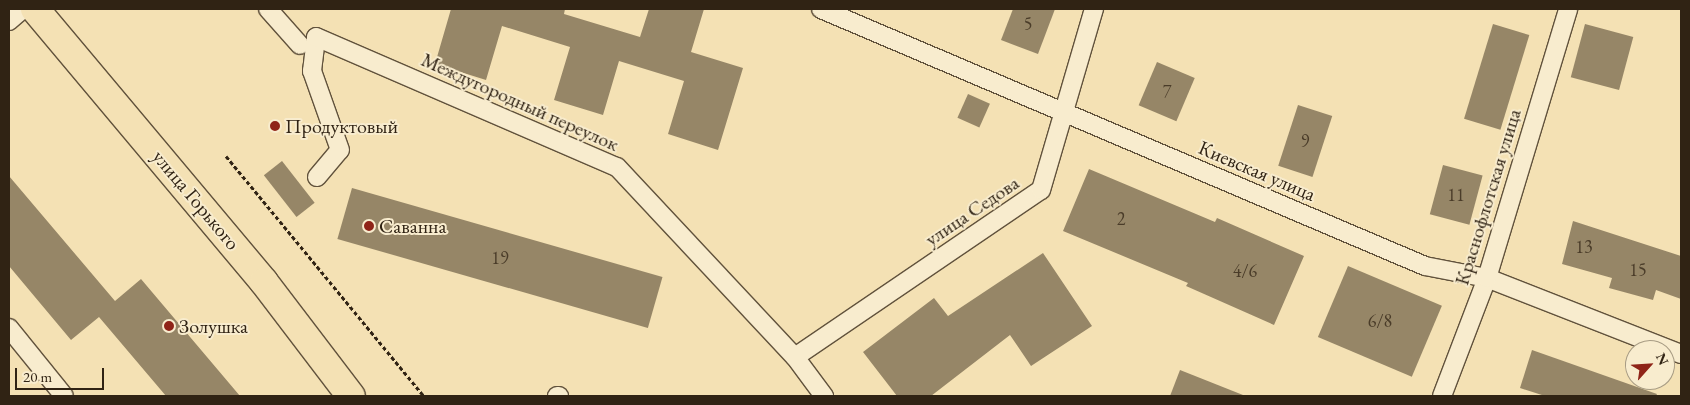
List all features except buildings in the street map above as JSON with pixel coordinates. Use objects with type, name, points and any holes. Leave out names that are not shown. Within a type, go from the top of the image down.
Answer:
[{"type":"main road","name":"улица Горького","points":[[35,9],[264,282],[351,396]]},
{"type":"lane","points":[[9,21],[23,9]]},
{"type":"lane","points":[[268,9],[300,45]]},
{"type":"lane","name":"Киевская улица","points":[[821,9],[1425,266],[1486,278],[1681,354]]},
{"type":"lane","name":"улица Седова","points":[[795,357],[1041,190],[1094,9]]},
{"type":"lane","name":"Краснофлотская улица","points":[[1442,396],[1486,278],[1568,9]]},
{"type":"lane","name":"Междугородный переулок","points":[[317,177],[340,150],[312,71],[316,37],[617,167],[795,357],[824,396]]},
{"type":"lane","points":[[9,328],[64,396]]},
{"type":"path","points":[[226,156],[424,396]]},
{"type":"place","name":"Продуктовый","points":[[275,126]]},
{"type":"place","name":"Саванна","points":[[369,226]]},
{"type":"place","name":"Золушка","points":[[169,326]]}]
